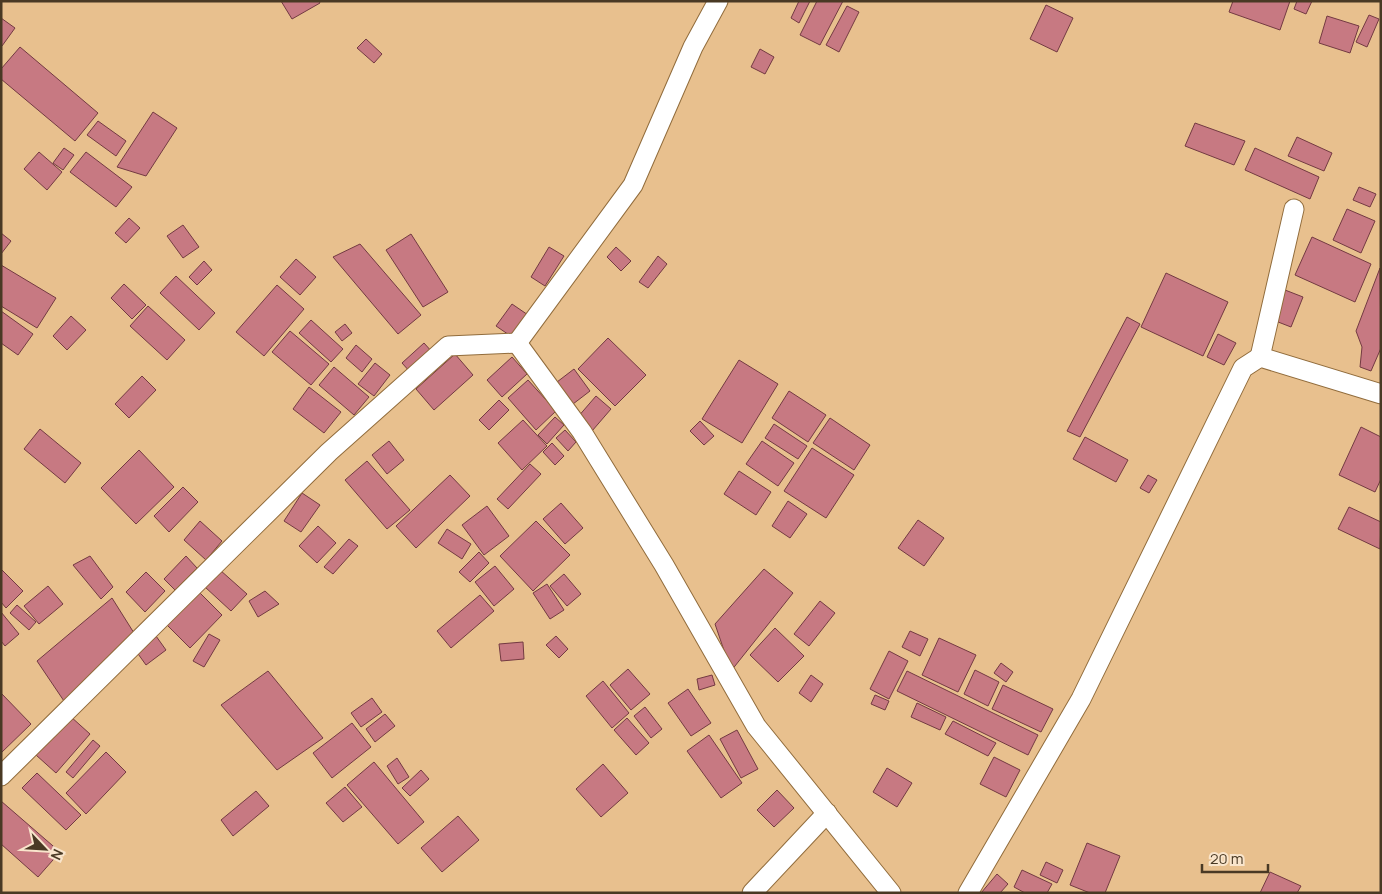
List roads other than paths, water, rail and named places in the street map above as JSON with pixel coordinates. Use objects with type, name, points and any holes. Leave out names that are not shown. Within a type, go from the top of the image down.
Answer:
[{"type":"street","points":[[517,343],[633,185],[693,47],[718,1]]},
{"type":"street","points":[[968,893],[1081,699],[1243,368],[1260,357],[1294,209]]},
{"type":"street","points":[[1,776],[329,452],[448,346],[517,343]]},
{"type":"street","points":[[517,343],[582,432],[664,565],[756,726],[891,893]]},
{"type":"street","points":[[1260,357],[1381,394]]},
{"type":"street","points":[[752,893],[827,813]]}]
